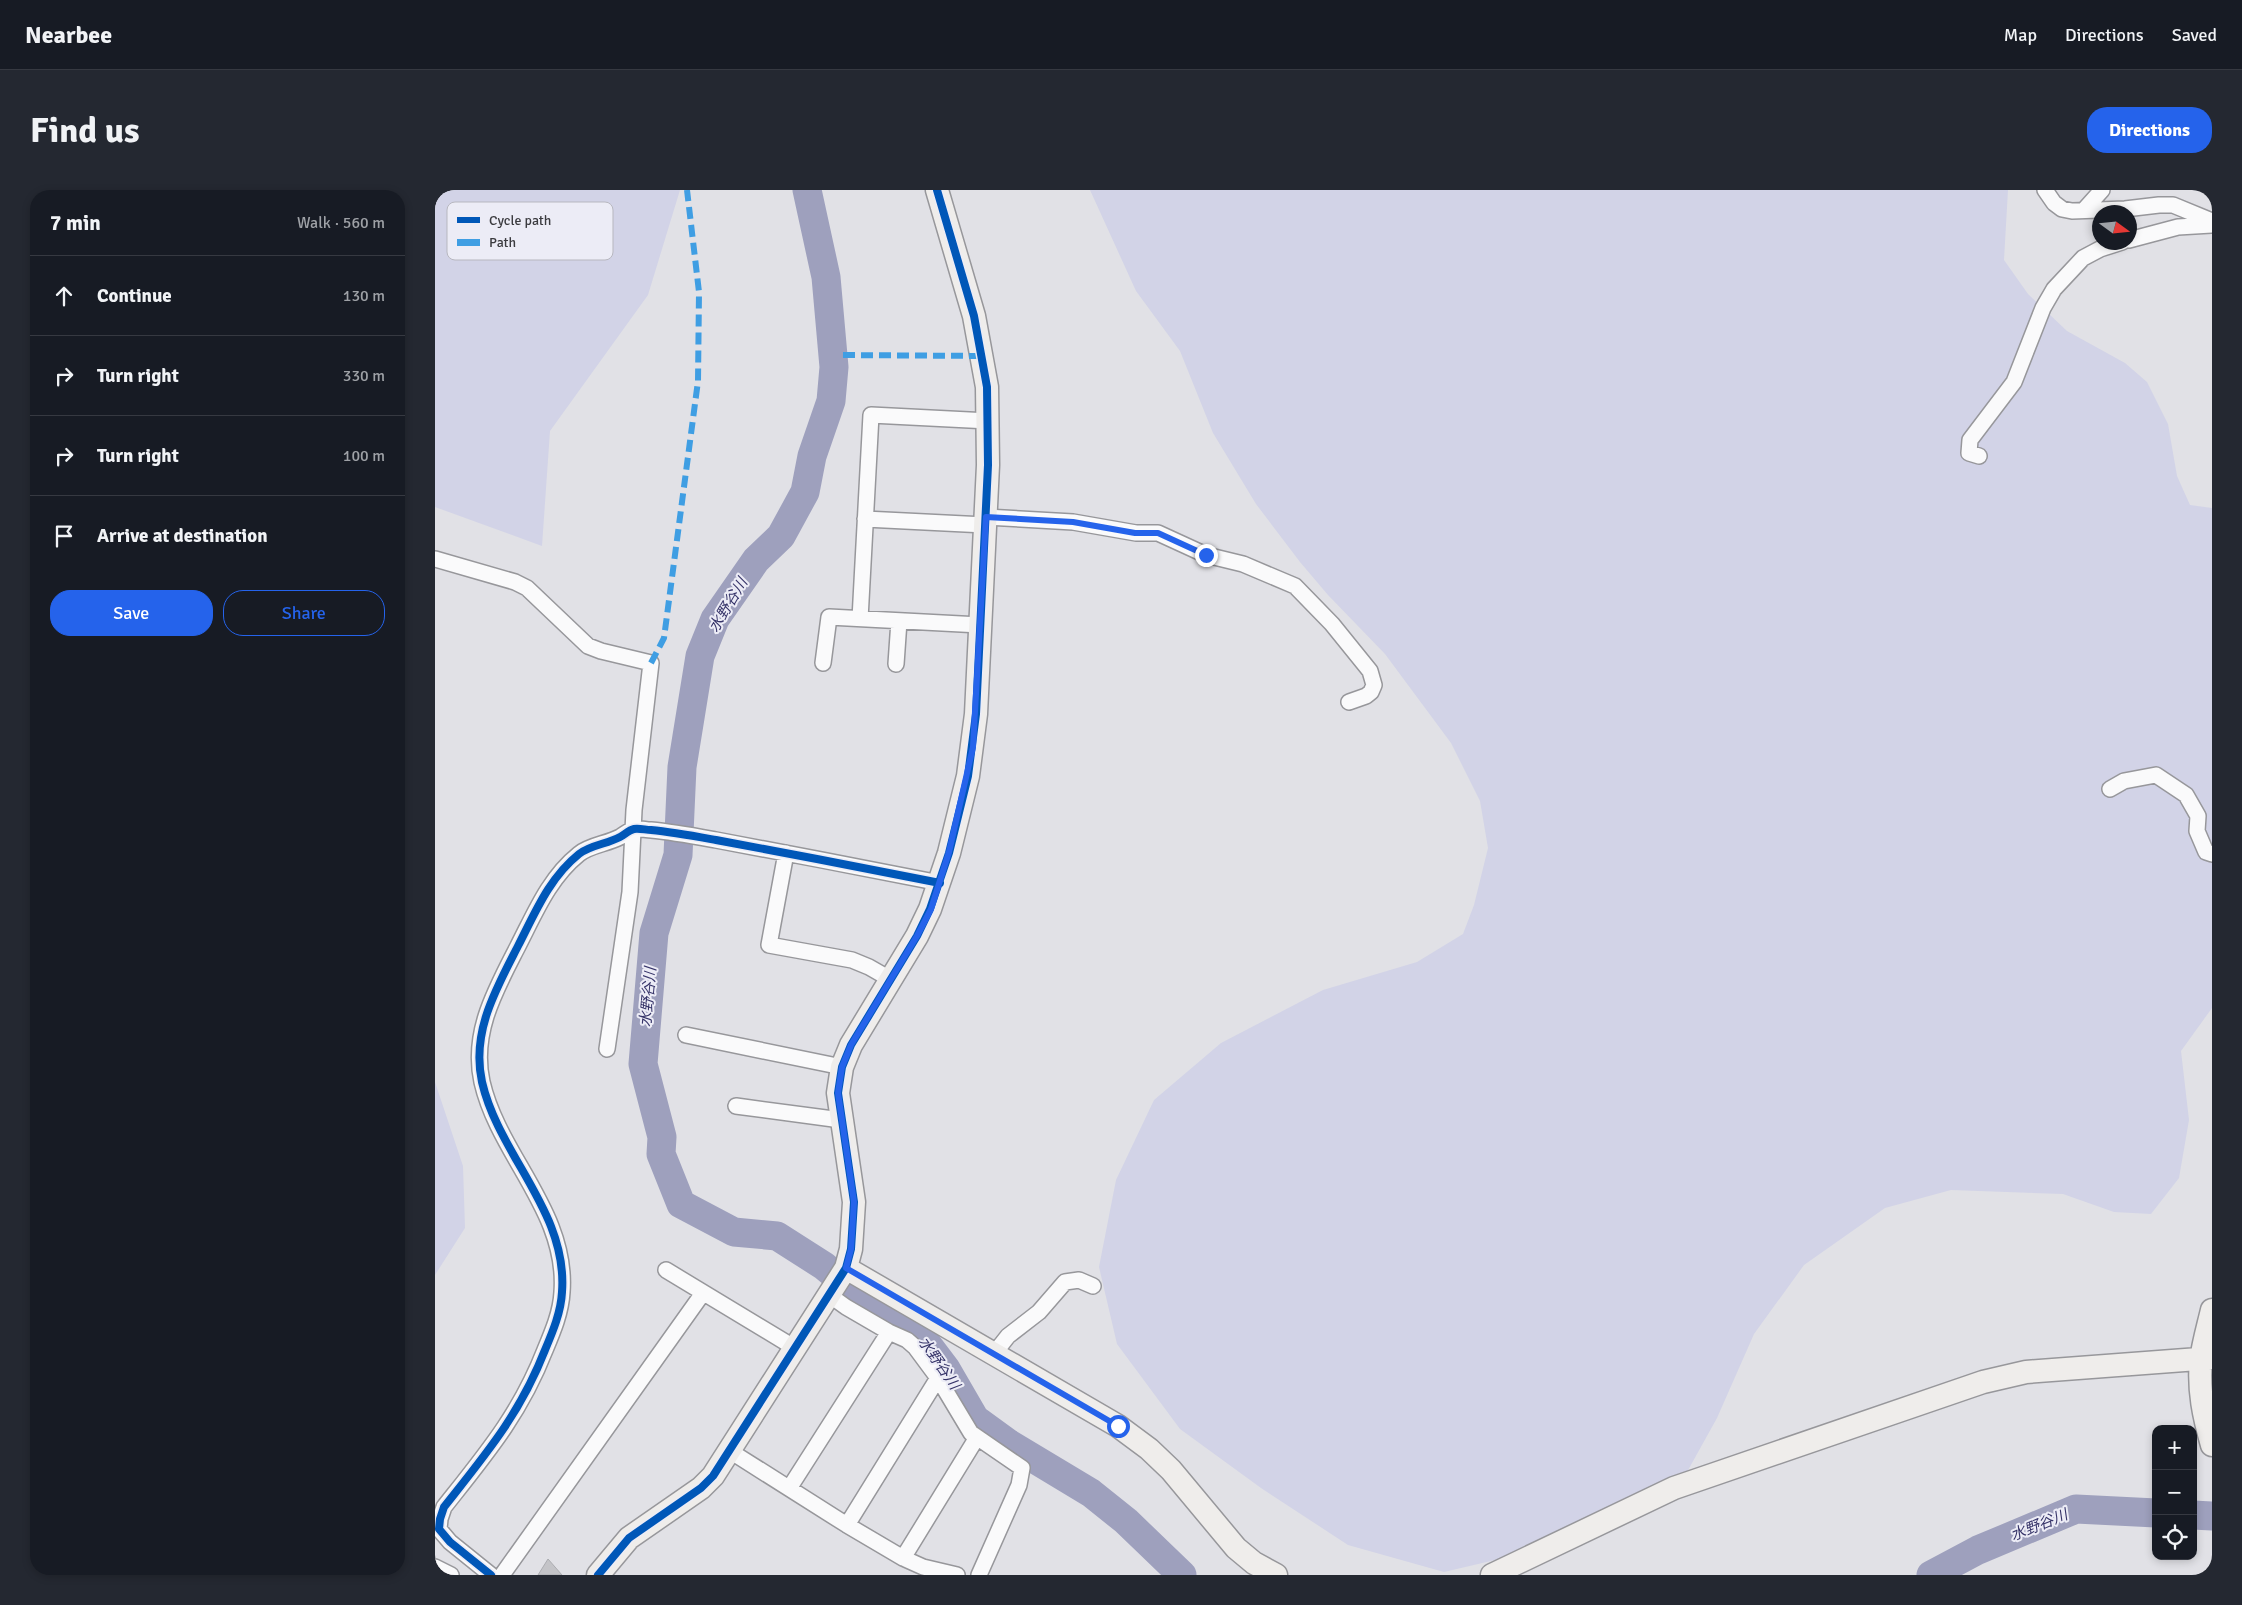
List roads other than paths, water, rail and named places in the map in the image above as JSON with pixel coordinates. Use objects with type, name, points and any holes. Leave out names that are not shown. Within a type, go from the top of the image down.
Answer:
[{"type":"street","points":[[598,1575],[629,1538],[701,1488],[713,1476],[731,1451],[837,1280],[851,1249],[854,1202],[838,1093],[842,1067],[851,1045],[917,936],[940,883],[968,776],[973,747],[981,625],[989,421],[983,356],[974,316],[937,190]]},
{"type":"street","points":[[2045,190],[2054,203],[2062,209],[2084,210],[2173,205],[2212,221]]},
{"type":"street","points":[[2084,210],[2102,190]]},
{"type":"street","points":[[2137,238],[2178,227],[2212,225]]},
{"type":"street","points":[[1979,456],[1969,453],[1970,440],[2014,382],[2043,308],[2054,289],[2083,258],[2098,250]]},
{"type":"street","points":[[860,619],[871,415],[989,421]]},
{"type":"street","points":[[865,519],[1073,522],[1135,533],[1158,533],[1206,555],[1243,564],[1295,586],[1332,624],[1370,671],[1374,685],[1371,692],[1366,696],[1349,702]]},
{"type":"street","points":[[435,559],[515,582],[527,588],[588,646],[651,663],[634,810],[630,892],[607,1048]]},
{"type":"street","points":[[823,663],[829,617],[981,625]]},
{"type":"street","points":[[896,664],[899,621]]},
{"type":"street","points":[[2110,789],[2123,781],[2156,775],[2186,795],[2197,816],[2197,831],[2206,852],[2212,854]]},
{"type":"street","points":[[491,1575],[450,1542],[439,1529],[443,1507],[498,1440],[535,1376],[556,1323],[562,1294],[563,1269],[558,1242],[544,1209],[502,1136],[488,1102],[482,1079],[479,1050],[483,1023],[492,996],[548,889],[561,871],[581,852],[617,839],[634,829],[681,834],[940,883]]},
{"type":"street","points":[[786,853],[769,945],[852,960],[890,979]]},
{"type":"street","points":[[686,1035],[842,1067]]},
{"type":"street","points":[[736,1106],[841,1120]]},
{"type":"street","points":[[666,1270],[795,1348]]},
{"type":"street","points":[[837,1280],[846,1307],[889,1332],[907,1340],[938,1378],[976,1439],[1021,1468],[1019,1486],[979,1575]]},
{"type":"street","points":[[837,1280],[993,1355],[1118,1426],[1149,1449],[1171,1470],[1236,1548],[1254,1563],[1276,1575]]},
{"type":"street","points":[[993,1355],[1008,1336],[1039,1312],[1065,1282],[1079,1280],[1093,1286]]},
{"type":"street","points":[[502,1575],[703,1293]]},
{"type":"street","points":[[2212,1310],[2206,1359],[2203,1412],[2212,1445]]},
{"type":"street","points":[[790,1487],[889,1332]]},
{"type":"street","points":[[1492,1575],[1590,1526],[1674,1488],[1983,1382],[2026,1372],[2206,1359]]},
{"type":"street","points":[[847,1525],[938,1378]]},
{"type":"street","points":[[903,1558],[976,1439]]},
{"type":"street","points":[[731,1451],[847,1525],[903,1558],[923,1567],[957,1575]]},
{"type":"street","points":[[435,1567],[451,1575]]},
{"type":"waterway","name":"水野谷川","points":[[807,190],[826,277],[834,367],[831,401],[812,456],[805,492],[781,536],[756,560],[715,619],[700,656],[682,767],[678,855],[654,933],[643,1064],[662,1137],[661,1154],[681,1204],[734,1232],[777,1236],[824,1266],[858,1294],[915,1328],[946,1369],[975,1419],[1008,1443],[1091,1493],[1126,1521],[1182,1575]]},
{"type":"waterway","name":"水野谷川","points":[[1931,1575],[1978,1550],[2076,1509],[2152,1513]]},
{"type":"waterway","name":"水野谷川","points":[[2197,1515],[2212,1516]]}]
